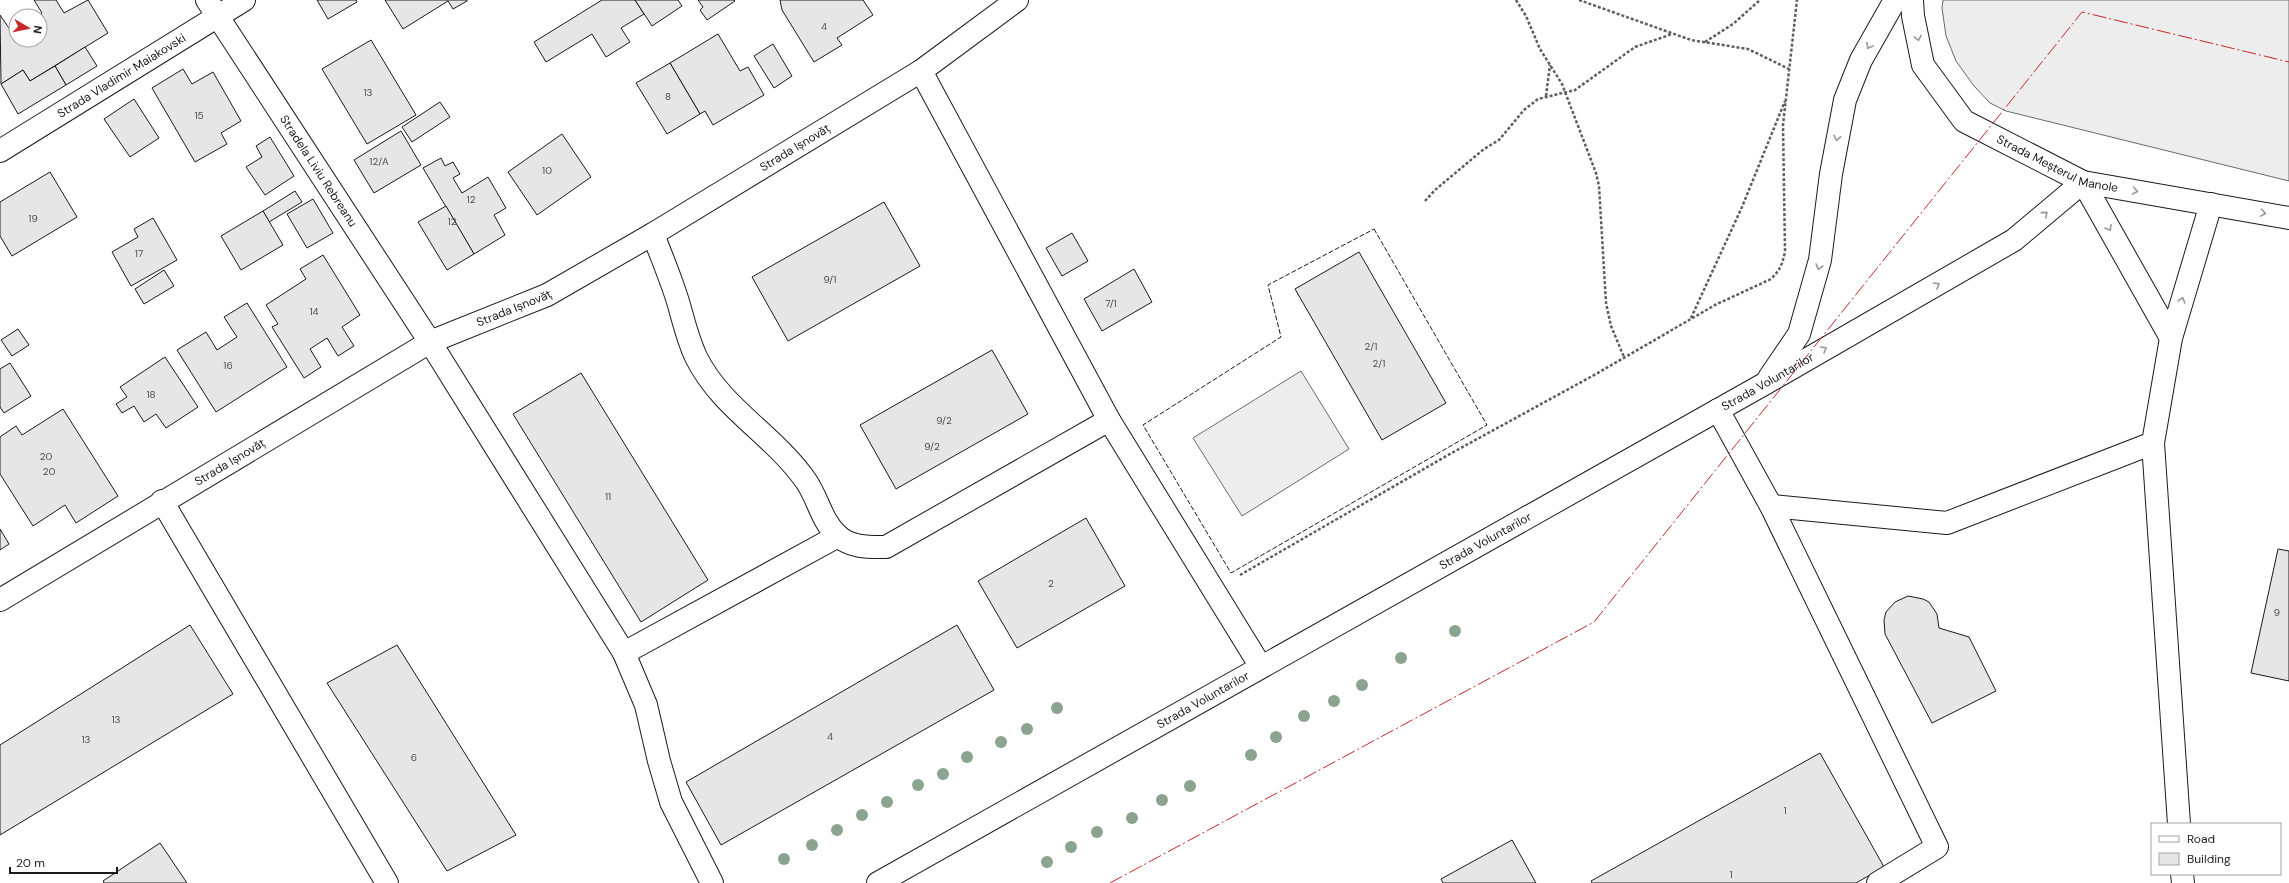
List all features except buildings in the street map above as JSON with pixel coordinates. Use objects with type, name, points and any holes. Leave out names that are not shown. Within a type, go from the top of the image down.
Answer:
[{"type":"street","name":"Strada Vladimir Maiakovski","points":[[0,151],[211,8],[244,0]]},
{"type":"street","name":"Strada Ișnovăț","points":[[0,600],[162,501],[430,342],[547,295],[653,234],[921,71],[1018,0]]},
{"type":"street","points":[[1766,383],[1799,334],[1820,260],[1831,174],[1845,100],[1861,60],[1895,0]]},
{"type":"street","name":"Strada Meșterul Manole","points":[[1912,0],[1913,16],[1923,65],[1964,121],[2082,182],[2289,218]]},
{"type":"street","name":"Stradela Liviu Rebreanu","points":[[211,8],[430,342],[624,653],[646,705],[659,761],[671,802],[712,883]]},
{"type":"street","points":[[921,71],[1109,420],[1261,667]]},
{"type":"street","points":[[2082,182],[2171,338]]},
{"type":"street","name":"Strada Voluntarilor","points":[[878,883],[903,877],[1261,667],[1766,383],[2014,240],[2082,182]]},
{"type":"street","points":[[2179,823],[2153,443],[2171,338],[2211,204]]},
{"type":"street","points":[[653,234],[670,277],[686,335],[708,378],[733,408],[774,443],[807,481],[820,510],[838,536],[860,546],[886,547],[1109,420]]},
{"type":"street","points":[[1718,410],[1771,506],[1937,847],[1878,883]]},
{"type":"street","points":[[1771,506],[1947,523],[2153,443]]},
{"type":"street","points":[[162,501],[387,883]]},
{"type":"street","points":[[624,653],[838,536]]},
{"type":"path","points":[[1516,0],[1566,92],[1599,186],[1606,303],[1611,326],[1624,357]]},
{"type":"path","points":[[1579,0],[1672,34],[1704,42],[1748,49],[1789,69]]},
{"type":"path","points":[[1704,42],[1733,24],[1760,0]]},
{"type":"path","points":[[1214,591],[1448,455],[1715,305],[1770,279],[1782,266],[1785,252],[1782,140],[1797,0]]},
{"type":"path","points":[[1425,201],[1484,149],[1499,140],[1524,110],[1546,96],[1579,88],[1635,47],[1672,34]]},
{"type":"path","points":[[1546,96],[1550,65]]},
{"type":"path","points":[[1690,320],[1742,207],[1786,98]]},
{"type":"shaded area","points":[[1943,0],[2289,0],[2289,181],[2006,111],[1990,103],[1974,86],[1956,61],[1946,36],[1942,8]]},
{"type":"shaded area","points":[[1301,371],[1349,449],[1242,516],[1193,438]]},
{"type":"fence","points":[[1374,229],[1487,425],[1231,573],[1143,425],[1281,337],[1268,285],[1374,229]]},
{"type":"power","points":[[1110,883],[1594,622],[2082,12],[2289,62]]}]
